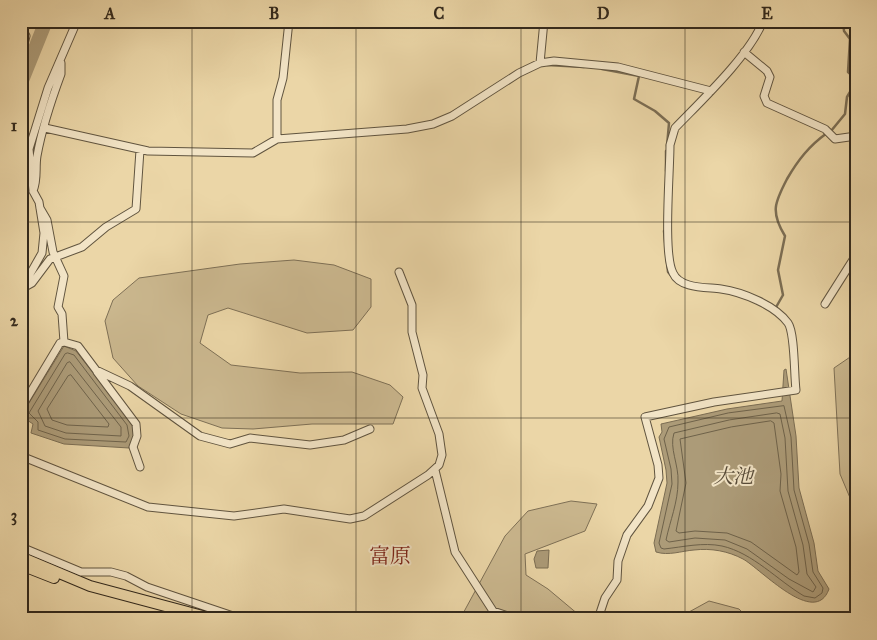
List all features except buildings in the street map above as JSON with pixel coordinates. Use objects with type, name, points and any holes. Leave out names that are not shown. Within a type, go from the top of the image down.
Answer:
[{"type":"highway","points":[[21,558],[90,586],[214,619]]},
{"type":"highway","points":[[21,565],[88,592],[186,619]]},
{"type":"street","points":[[21,57],[26,36],[21,27],[26,21]]},
{"type":"street","points":[[64,342],[62,314],[58,308],[64,276],[53,252],[47,220],[33,191],[29,149],[48,88],[77,21]]},
{"type":"street","points":[[277,138],[277,100],[283,78],[289,21]]},
{"type":"street","points":[[540,63],[544,21]]},
{"type":"street","points":[[598,619],[605,598],[617,580],[618,561],[627,536],[648,506],[658,478],[658,465],[645,417],[714,402],[796,390],[792,362],[793,336],[788,323],[764,305],[747,297],[722,289],[702,288],[680,281],[672,272],[668,238],[670,145],[672,134],[675,128],[711,91],[744,52],[758,34],[763,21]]},
{"type":"street","points":[[744,52],[767,71],[770,76],[764,96],[766,103],[825,129],[835,139],[856,136]]},
{"type":"street","points":[[33,191],[37,182],[36,159],[49,107],[60,74],[60,61]]},
{"type":"street","points":[[45,128],[140,150],[253,153],[277,138],[407,129],[433,124],[452,116],[519,73],[540,63],[554,61],[618,67],[711,91]]},
{"type":"street","points":[[22,289],[32,283],[50,259],[82,247],[106,227],[136,209],[140,150]]},
{"type":"street","points":[[22,289],[42,253],[44,232],[40,208]]},
{"type":"street","points":[[825,304],[856,255]]},
{"type":"street","points":[[21,456],[148,507],[234,516],[284,510],[357,519],[435,470],[439,465],[442,446],[422,388],[423,374],[412,332],[412,305],[399,272]]},
{"type":"street","points":[[64,342],[78,346],[136,424],[137,436],[133,447],[140,467]]},
{"type":"street","points":[[21,408],[60,344],[64,342]]},
{"type":"street","points":[[96,370],[130,386],[200,436],[230,444],[250,438],[310,445],[326,444],[344,440],[370,429]]},
{"type":"street","points":[[435,470],[455,552],[493,611],[517,619]]},
{"type":"street","points":[[21,547],[81,572],[111,572],[126,576],[148,587],[242,619]]},
{"type":"shaded area","points":[[294,260],[334,265],[371,279],[371,307],[353,330],[307,333],[228,308],[208,315],[200,343],[231,365],[300,373],[352,372],[390,385],[403,397],[393,424],[312,424],[253,429],[222,428],[181,414],[138,386],[113,358],[105,321],[113,300],[139,278],[240,264]]},
{"type":"shaded area","points":[[856,353],[856,512],[840,474],[834,368]]},
{"type":"shaded area","points":[[571,501],[597,504],[585,531],[525,554],[526,575],[548,589],[579,615],[579,619],[460,619],[505,536],[528,511]]},
{"type":"shaded area","points":[[709,601],[739,609],[749,619],[683,619],[689,612]]},
{"type":"water","points":[[64,346],[76,351],[132,423],[134,436],[129,448],[64,444],[31,433],[33,424],[21,416]]},
{"type":"water","name":"大池","points":[[786,369],[796,436],[799,488],[814,543],[818,571],[829,589],[822,599],[812,602],[800,599],[787,592],[743,559],[731,554],[707,549],[661,553],[656,552],[654,543],[667,483],[659,437],[662,432],[661,424],[727,409],[782,401],[784,370]]},
{"type":"water","points":[[549,550],[548,568],[536,568],[534,559],[537,551]]},
{"type":"waterway","points":[[21,83],[46,21]]},
{"type":"waterway","points":[[843,21],[844,31],[850,39],[848,72],[856,79]]},
{"type":"waterway","points":[[547,65],[584,67]]},
{"type":"waterway","points":[[602,69],[639,76],[634,99],[655,111],[669,123],[667,146]]},
{"type":"waterway","points":[[831,131],[845,114],[847,97],[856,82]]},
{"type":"waterway","points":[[775,309],[783,295],[778,270],[785,236],[777,220],[777,201],[787,179],[800,160],[809,148],[827,133]]},
{"type":"waterway","points":[[666,151],[666,171]]},
{"type":"waterway","points":[[664,231],[668,272],[675,280]]},
{"type":"district","name":"富原","points":[[390,556]]}]
